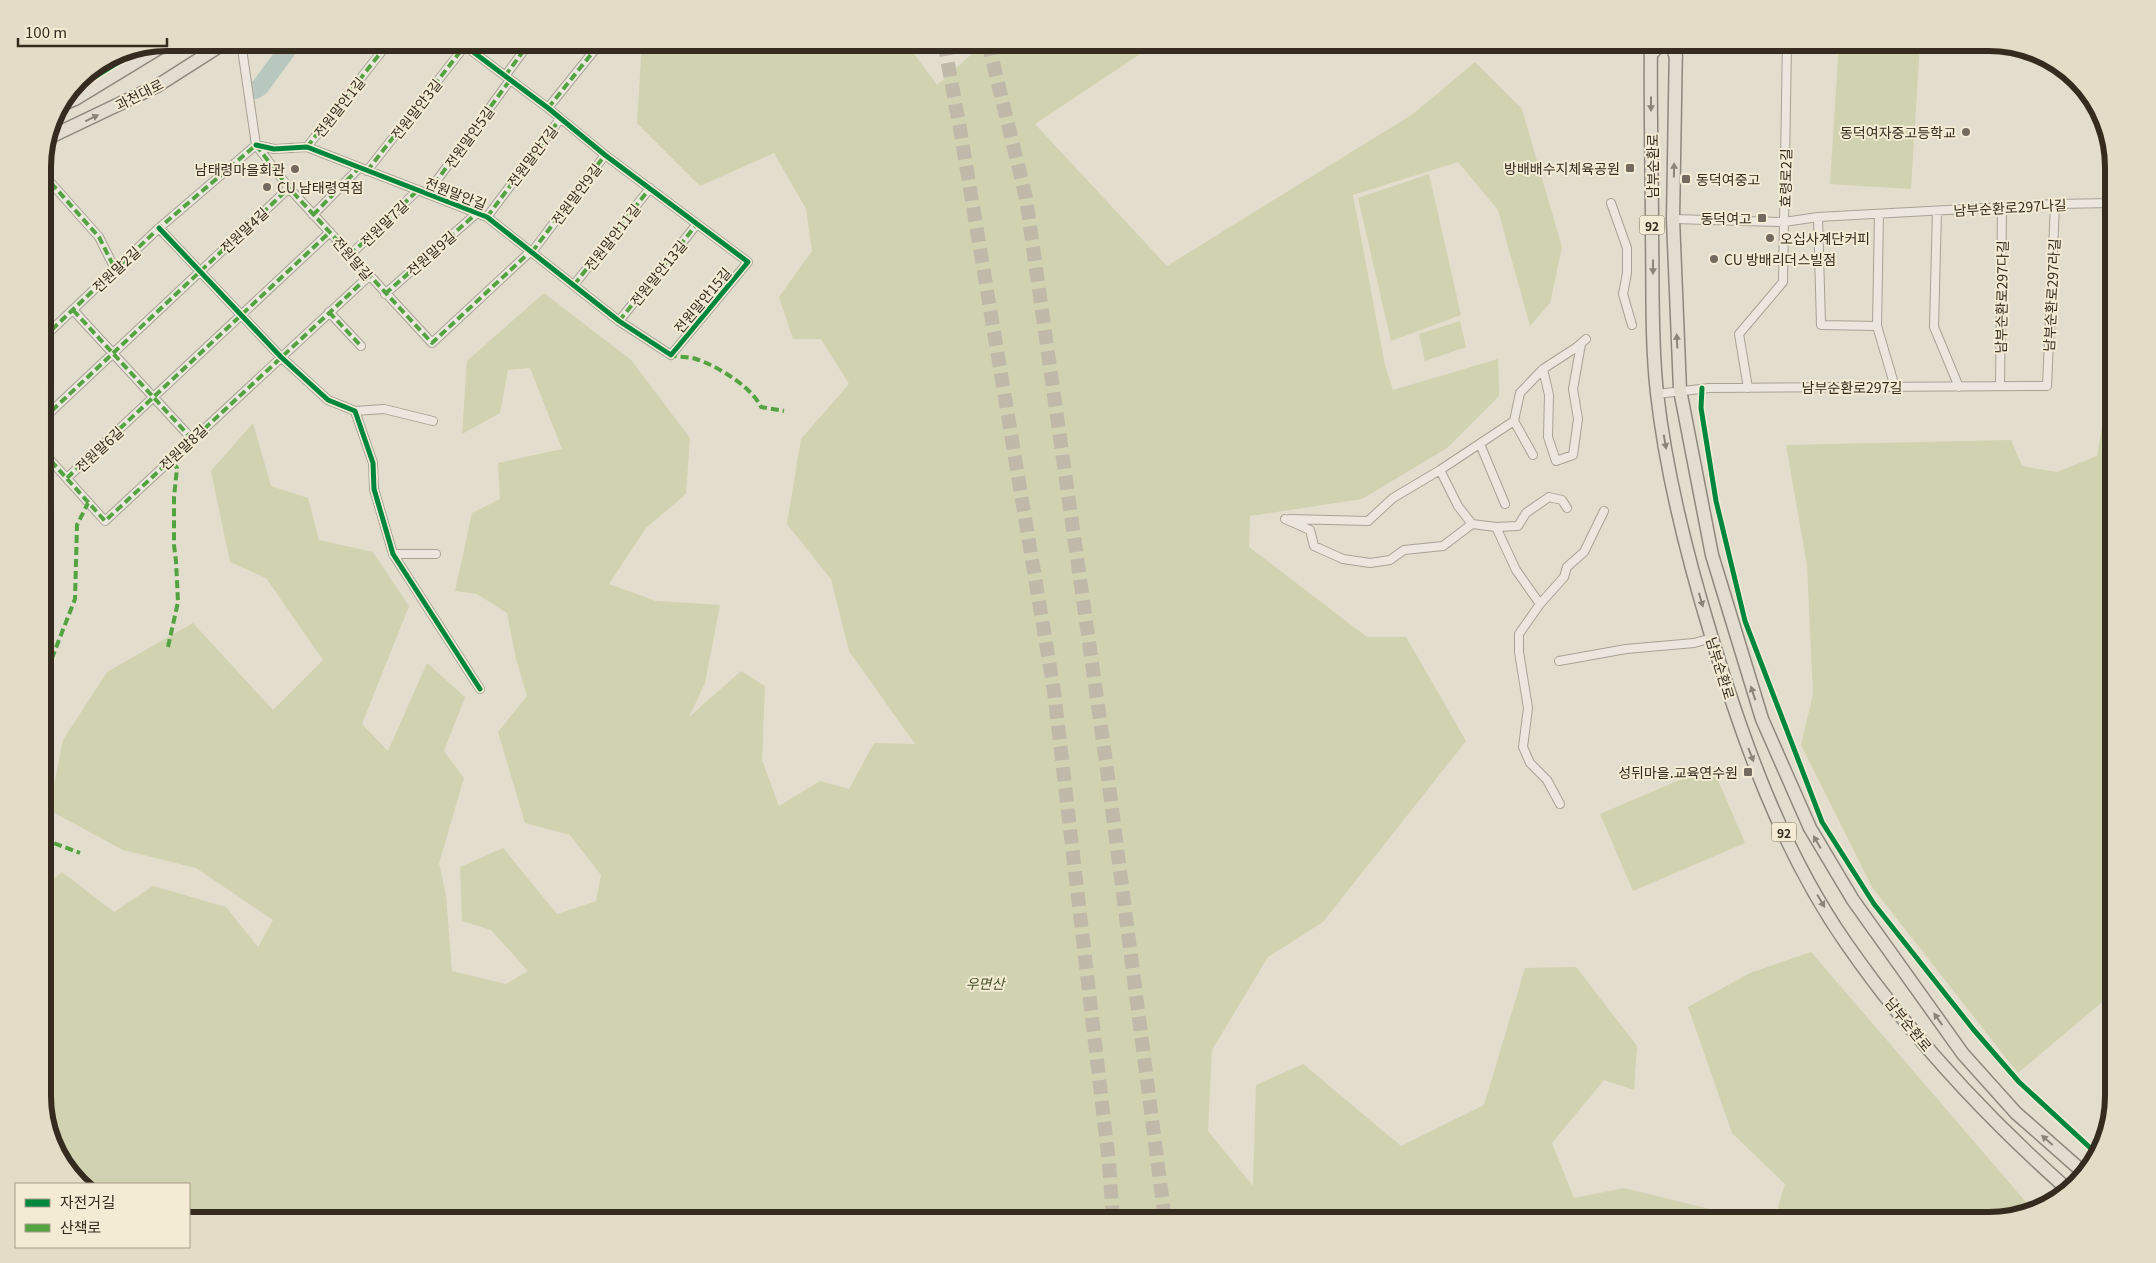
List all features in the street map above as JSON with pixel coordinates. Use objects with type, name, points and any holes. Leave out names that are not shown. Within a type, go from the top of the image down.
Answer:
[{"type":"main road","name":"과천대로","points":[[56,134],[157,86],[212,51]]},
{"type":"main road","name":"남부순환로","points":[[1651,51],[1653,276],[1657,394],[1687,550],[1736,715],[1772,807],[1813,889],[1845,942],[1910,1028],[1954,1079],[1987,1115],[2063,1185]]},
{"type":"main road","points":[[1673,51],[1676,57]]},
{"type":"main road","name":"남부순환로","points":[[1676,51],[1673,219],[1680,390],[1712,555],[1762,719],[1810,828],[1853,900],[1963,1054],[2016,1113],[2079,1168]]},
{"type":"main road","name":"과천대로","points":[[74,100],[150,52]]},
{"type":"street","name":"전원말길","points":[[242,51],[256,145],[289,188],[368,276],[432,343],[532,251]]},
{"type":"street","name":"전원말안1길","points":[[307,147],[382,51]]},
{"type":"street","name":"전원말안3길","points":[[313,215],[363,169],[458,51]]},
{"type":"street","name":"전원말안3길","points":[[473,51],[508,78]]},
{"type":"street","name":"전원말안5길","points":[[427,194],[508,78],[524,51]]},
{"type":"street","name":"전원말안7길","points":[[548,108],[595,51]]},
{"type":"street","name":"효령로2길","points":[[1748,388],[1740,334],[1783,282],[1787,51]]},
{"type":"street","points":[[508,78],[560,118]]},
{"type":"street","name":"전원말안7길","points":[[487,217],[560,118],[605,155]]},
{"type":"street","name":"전원말안길","points":[[256,145],[274,149],[307,147],[487,217],[619,321],[671,356]]},
{"type":"street","name":"전원말2길","points":[[51,331],[159,228],[256,145]]},
{"type":"street","name":"전원말안9길","points":[[532,251],[605,155],[650,188]]},
{"type":"street","points":[[51,183],[99,237],[115,269]]},
{"type":"street","name":"전원말4길","points":[[51,412],[289,188]]},
{"type":"street","points":[[650,188],[697,224]]},
{"type":"street","name":"전원말안11길","points":[[574,285],[650,188]]},
{"type":"street","name":"전원말7길","points":[[350,256],[418,190]]},
{"type":"street","points":[[1611,203],[1627,248],[1627,273],[1623,294],[1632,325]]},
{"type":"street","name":"남부순환로297나길","points":[[1960,387],[1934,326],[1937,211],[2105,203]]},
{"type":"street","name":"남부순환로297라길","points":[[2047,386],[2055,204]]},
{"type":"street","name":"남부순환로297다길","points":[[2000,386],[2002,207]]},
{"type":"street","points":[[1673,219],[1784,222],[1818,217],[1937,211]]},
{"type":"street","name":"전원말9길","points":[[385,294],[477,213]]},
{"type":"street","points":[[1879,214],[1877,326],[1895,387]]},
{"type":"street","points":[[1818,217],[1821,325],[1877,326]]},
{"type":"street","name":"전원말안13길","points":[[619,321],[697,224]]},
{"type":"street","name":"전원말안15길","points":[[671,356],[748,262],[697,224]]},
{"type":"street","points":[[159,228],[280,357],[328,400],[355,411],[384,409],[433,421]]},
{"type":"street","name":"전원말6길","points":[[88,503],[67,478],[330,232]]},
{"type":"street","name":"전원말8길","points":[[88,503],[105,521],[368,276]]},
{"type":"street","points":[[73,310],[192,439]]},
{"type":"street","points":[[329,312],[361,346]]},
{"type":"street","points":[[1533,455],[1514,421],[1520,393],[1543,369],[1584,341],[1573,389],[1578,419],[1573,454],[1556,461],[1548,436],[1549,395],[1543,369]]},
{"type":"street","name":"남부순환로297길","points":[[1657,394],[1680,390],[1748,388],[2047,386]]},
{"type":"street","points":[[355,411],[373,463],[374,489],[393,554],[480,689]]},
{"type":"street","points":[[1514,421],[1440,470],[1393,498],[1368,521],[1286,519],[1310,530],[1314,546],[1343,559],[1370,563],[1390,560],[1404,550],[1443,546],[1472,524],[1496,527],[1518,526],[1526,513],[1549,497],[1562,500],[1567,508]]},
{"type":"street","points":[[1480,444],[1505,504]]},
{"type":"street","points":[[51,461],[67,478]]},
{"type":"street","points":[[1440,470],[1458,506],[1472,524]]},
{"type":"street","points":[[1560,804],[1548,780],[1530,763],[1523,747],[1528,708],[1519,652],[1519,634],[1540,604],[1564,576],[1567,567],[1584,552],[1604,512]]},
{"type":"street","points":[[1496,527],[1516,570],[1540,604]]},
{"type":"street","points":[[393,554],[436,554]]},
{"type":"street","points":[[1558,662],[1626,649],[1694,643],[1712,638]]},
{"type":"green space","name":"우면산","points":[[642,51],[912,51],[937,85],[975,51],[1145,51],[1035,124],[1167,266],[1413,114],[1475,62],[1522,109],[1562,247],[1550,303],[1530,326],[1498,210],[1458,162],[1353,195],[1385,365],[1393,390],[1498,359],[1499,396],[1447,448],[1362,499],[1250,516],[1249,547],[1367,637],[1406,637],[1466,741],[1323,922],[1268,957],[1212,1050],[1208,1131],[1253,1186],[1256,1085],[1303,1064],[1401,1146],[1484,1105],[1525,968],[1576,967],[1637,1046],[1634,1090],[1604,1080],[1552,1143],[1574,1198],[1624,1188],[1722,1212],[190,1212],[190,1183],[91,1183],[80,1172],[63,1147],[57,1133],[51,1103],[51,881],[62,872],[114,912],[153,886],[226,907],[258,947],[273,920],[196,868],[123,850],[51,811],[51,800],[63,740],[107,672],[193,623],[273,710],[323,660],[266,578],[230,562],[211,471],[253,423],[271,486],[308,498],[319,540],[373,552],[409,606],[362,724],[388,751],[427,663],[465,697],[444,751],[464,778],[439,863],[446,895],[452,971],[506,984],[528,971],[491,930],[462,921],[460,867],[503,848],[557,914],[596,901],[601,875],[570,835],[525,823],[498,732],[527,696],[516,659],[507,613],[477,594],[455,591],[472,513],[500,499],[498,463],[562,449],[530,368],[508,370],[500,413],[462,434],[467,361],[544,293],[631,360],[690,438],[686,494],[646,528],[609,584],[656,601],[720,605],[705,683],[689,717],[741,671],[765,686],[762,760],[779,806],[820,781],[849,789],[874,743],[915,744],[849,651],[831,579],[787,524],[801,439],[849,384],[821,339],[793,339],[779,297],[812,251],[806,209],[774,153],[700,186],[637,123]]},
{"type":"green space","points":[[1838,51],[1920,51],[1911,189],[1830,184]]},
{"type":"green space","points":[[1429,174],[1461,315],[1391,341],[1358,198]]},
{"type":"green space","points":[[1460,321],[1466,347],[1425,361],[1419,334]]},
{"type":"green space","points":[[2105,410],[2105,1000],[2018,1073],[1872,887],[1801,745],[1813,694],[1807,565],[1786,445],[2011,440],[2022,466],[2057,472],[2097,456]]},
{"type":"green space","points":[[1712,766],[1745,843],[1633,891],[1600,814]]},
{"type":"green space","points":[[1811,952],[2028,1205],[2004,1211],[1989,1212],[1776,1212],[1785,1184],[1732,1133],[1688,1007],[1750,973]]},
{"type":"waterway","points":[[255,90],[260,87],[286,51]]},
{"type":"tunnel","points":[[946,51],[1054,691],[1109,1163],[1112,1212]]},
{"type":"tunnel","points":[[990,51],[1026,198],[1106,762],[1164,1212]]},
{"type":"marked path","points":[[307,147],[382,51]]},
{"type":"marked path","points":[[367,171],[461,51]]},
{"type":"marked path","points":[[505,76],[523,51]]},
{"type":"marked path","points":[[548,108],[594,51]]},
{"type":"marked path","points":[[427,194],[510,80]]},
{"type":"marked path","points":[[487,217],[560,119]]},
{"type":"marked path","points":[[256,145],[289,188],[432,343],[531,251]]},
{"type":"marked path","points":[[51,330],[159,228],[256,145]]},
{"type":"marked path","points":[[532,252],[605,155]]},
{"type":"marked path","points":[[313,215],[359,168]]},
{"type":"marked path","points":[[51,183],[99,237],[115,269]]},
{"type":"marked path","points":[[51,411],[289,188]]},
{"type":"marked path","points":[[574,285],[650,188]]},
{"type":"marked path","points":[[350,255],[418,190]]},
{"type":"marked path","points":[[385,294],[477,213]]},
{"type":"marked path","points":[[619,321],[697,224]]},
{"type":"marked path","points":[[67,478],[330,232]]},
{"type":"marked path","points":[[51,461],[105,521],[369,276]]},
{"type":"marked path","points":[[73,310],[192,439]]},
{"type":"marked path","points":[[329,312],[361,346]]},
{"type":"marked path","points":[[669,354],[696,359],[714,366],[742,384],[761,407],[784,411]]},
{"type":"marked path","points":[[168,647],[178,602],[174,545],[174,497],[177,468],[170,459]]},
{"type":"marked path","points":[[51,660],[75,599],[77,525],[88,503]]},
{"type":"marked path","points":[[51,842],[80,853]]},
{"type":"cycle path","points":[[256,145],[274,149],[307,147],[487,217],[619,321],[671,355],[748,262],[605,155],[548,108],[472,51]]},
{"type":"cycle path","points":[[96,76],[119,62]]},
{"type":"cycle path","points":[[159,228],[281,357],[328,400],[355,411],[373,463],[374,489],[393,554],[480,689]]},
{"type":"cycle path","points":[[1702,388],[1701,408],[1716,501],[1745,621],[1822,822],[1874,904],[1973,1029],[2019,1082],[2092,1149]]},
{"type":"place","name":"동덕여자중고등학교","points":[[1966,132]]},
{"type":"place","name":"방배배수지체육공원","points":[[1630,168]]},
{"type":"place","name":"남태령마을회관","points":[[295,169]]},
{"type":"place","name":"동덕여중고","points":[[1686,179]]},
{"type":"place","name":"CU 남태령역점","points":[[267,187]]},
{"type":"place","name":"동덕여고","points":[[1762,218]]},
{"type":"place","name":"오십사계단커피","points":[[1770,238]]},
{"type":"place","name":"CU 방배리더스빌점","points":[[1714,259]]},
{"type":"place","name":"성뒤마을.교육연수원","points":[[1748,772]]}]
